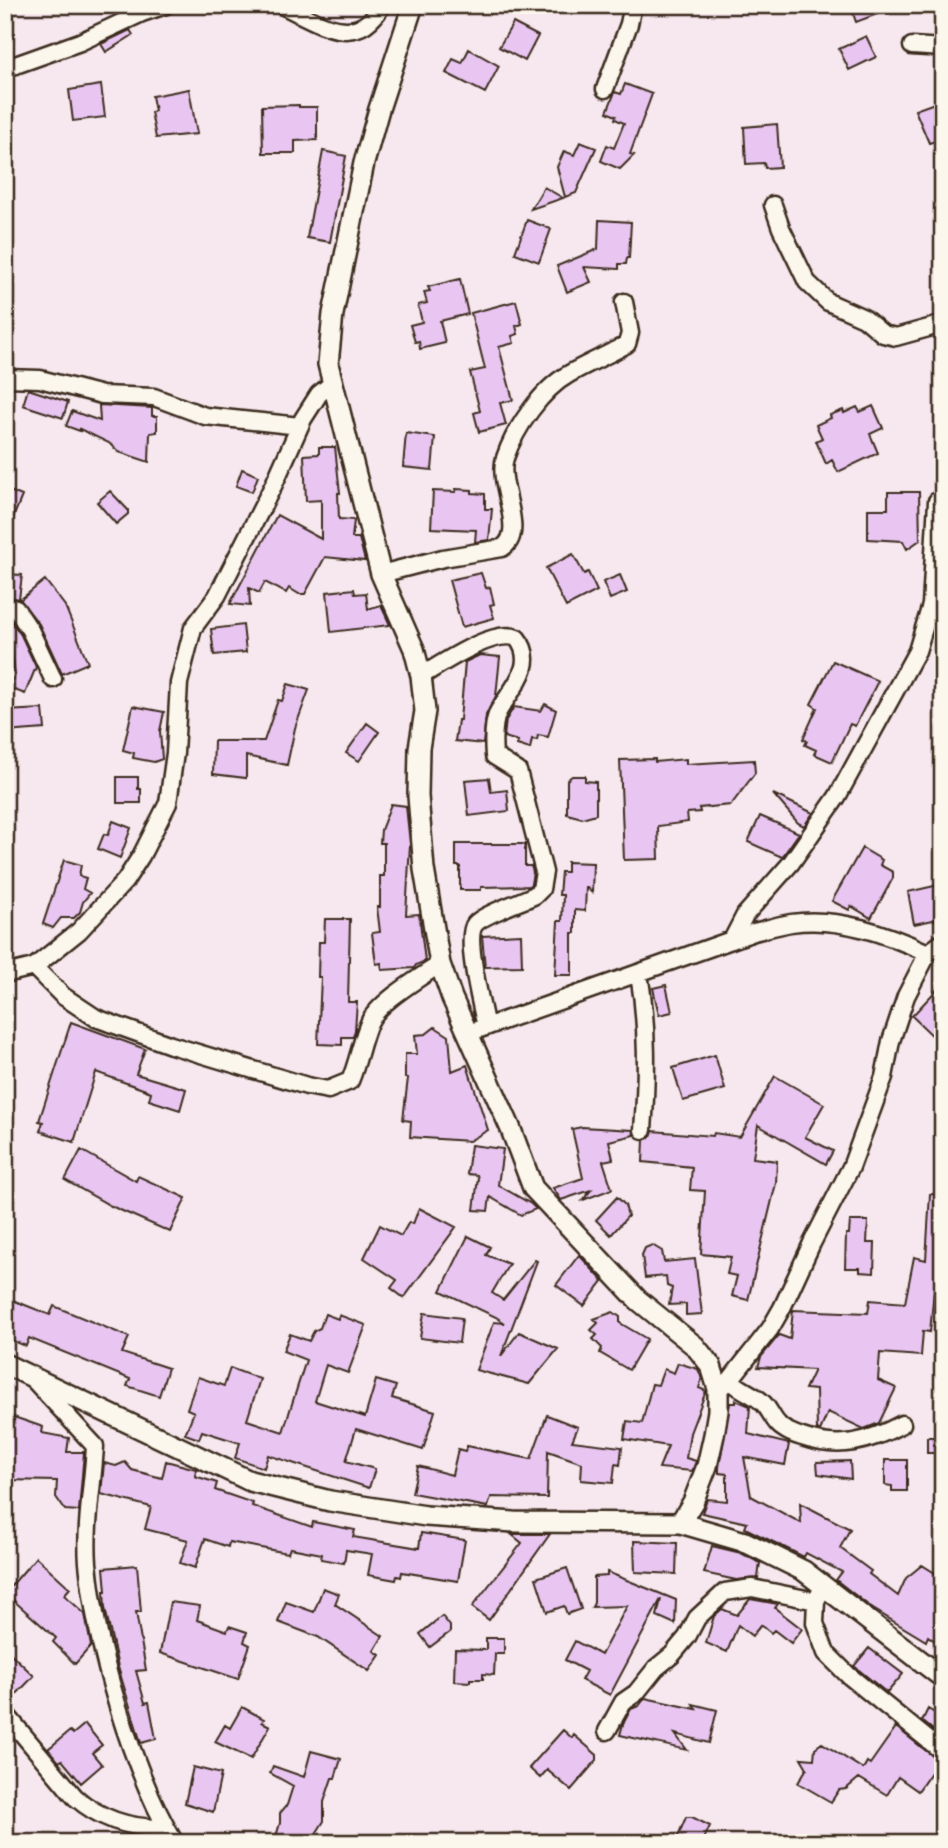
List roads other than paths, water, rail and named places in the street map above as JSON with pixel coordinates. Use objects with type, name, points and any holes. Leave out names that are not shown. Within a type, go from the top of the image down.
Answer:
[{"type":"street","points":[[7,68],[80,42],[142,13],[166,5]]},
{"type":"street","points":[[281,5],[339,31],[353,32],[372,19],[382,5]]},
{"type":"street","points":[[413,5],[379,108],[353,213],[328,342],[328,364],[360,500],[381,574],[414,649],[421,676],[425,711],[419,748],[418,796],[424,869],[440,964],[477,1030],[533,1188],[638,1300],[695,1346],[724,1385],[762,1402],[778,1425],[797,1436],[821,1443],[850,1444],[867,1441],[902,1424]]},
{"type":"street","points":[[605,89],[629,24],[633,5]]},
{"type":"street","points":[[912,46],[943,48]]},
{"type":"street","points":[[773,205],[807,282],[828,302],[864,318],[883,334],[896,337],[943,324]]},
{"type":"street","points":[[381,574],[508,545],[513,539],[512,520],[503,467],[510,446],[536,402],[552,386],[568,374],[626,344],[630,333],[624,302]]},
{"type":"street","points":[[5,378],[40,379],[102,395],[154,397],[205,416],[300,426]]},
{"type":"street","points":[[5,974],[34,967],[79,931],[125,881],[159,822],[169,803],[173,780],[180,683],[192,628],[217,596],[300,426],[319,394],[333,383]]},
{"type":"street","points":[[732,940],[746,915],[791,863],[837,797],[917,650],[931,605],[937,501]]},
{"type":"street","points":[[5,606],[16,609],[30,630],[53,679]]},
{"type":"street","points":[[421,676],[502,635],[517,638],[523,645],[524,662],[520,682],[497,713],[493,734],[494,757],[518,771],[544,872],[541,889],[535,895],[477,921],[471,932],[477,984],[477,1030]]},
{"type":"street","points":[[477,1030],[754,932],[792,923],[825,922],[895,937],[928,953]]},
{"type":"street","points":[[680,1523],[693,1502],[706,1466],[724,1385],[770,1329],[782,1308],[851,1167],[884,1077],[891,1041],[906,996],[928,953],[943,942]]},
{"type":"street","points":[[34,967],[63,996],[96,1018],[171,1045],[328,1090],[350,1081],[359,1060],[369,1021],[392,997],[440,964]]},
{"type":"street","points":[[639,974],[648,1071],[643,1130]]},
{"type":"street","points":[[5,1364],[250,1481],[330,1501],[426,1516],[514,1522],[680,1523],[745,1542],[804,1570],[820,1594],[943,1678]]},
{"type":"street","points":[[30,1374],[94,1446],[88,1563],[95,1605],[129,1739],[166,1828],[175,1843]]},
{"type":"street","points":[[607,1731],[623,1702],[636,1693],[656,1668],[672,1655],[687,1637],[697,1618],[725,1592],[752,1588],[820,1594]]},
{"type":"street","points":[[820,1594],[815,1623],[826,1653],[848,1675],[943,1752]]},
{"type":"street","points":[[5,1713],[75,1797],[88,1808],[122,1824],[166,1828]]}]
